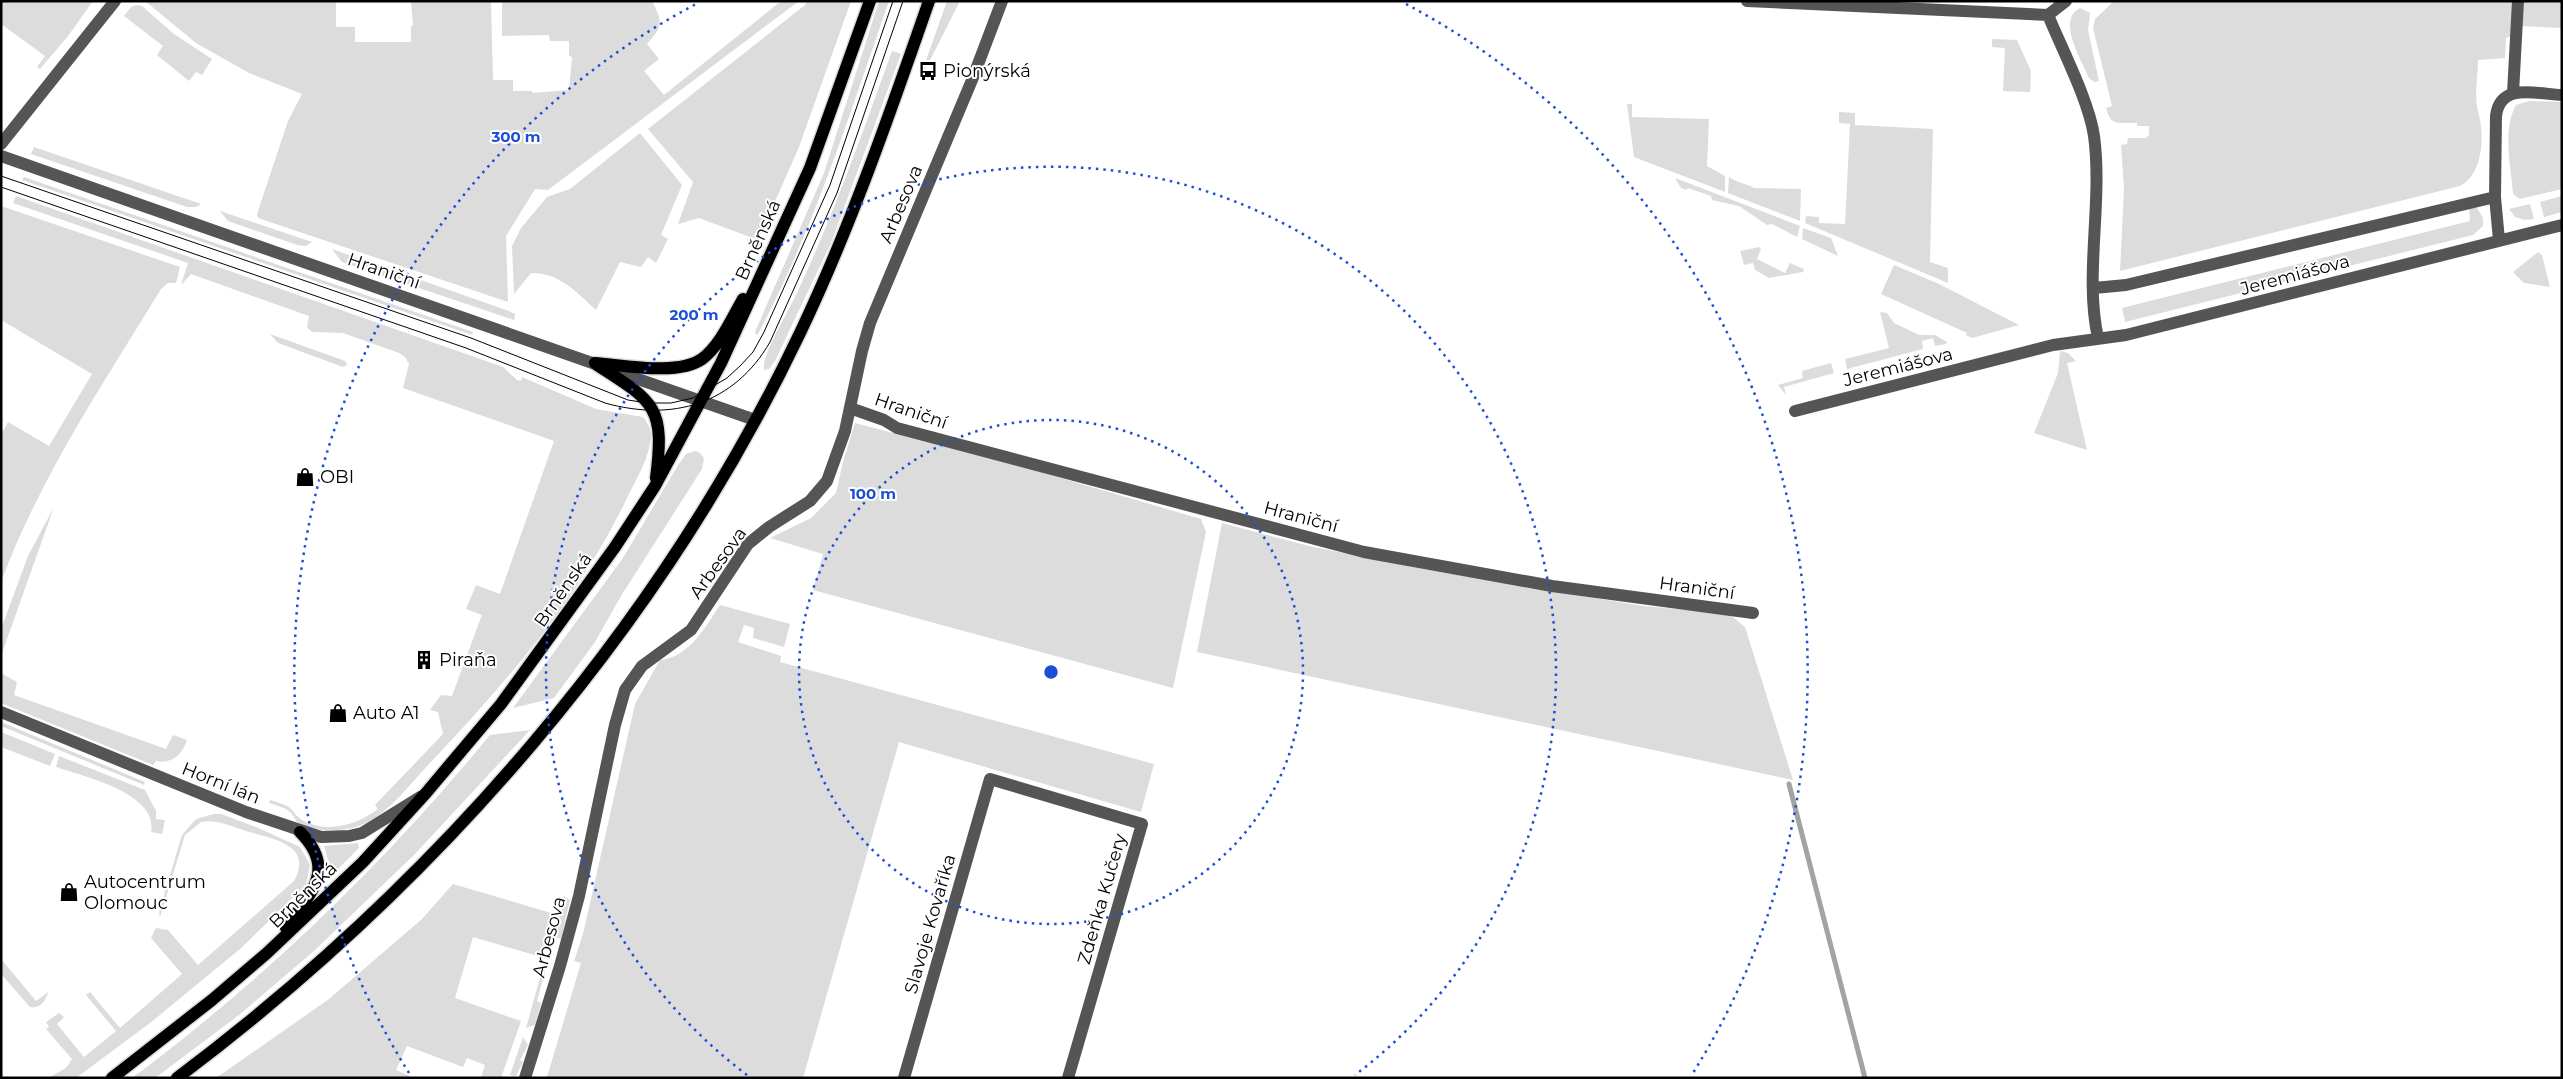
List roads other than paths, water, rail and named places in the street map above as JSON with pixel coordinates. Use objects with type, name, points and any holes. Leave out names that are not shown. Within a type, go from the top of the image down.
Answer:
[{"type":"main road","name":"Brněnská","points":[[112,1078],[212,1000],[267,953],[362,862],[426,793],[501,704],[616,547],[655,486],[702,401],[771,254],[810,168],[870,1]]},
{"type":"main road","points":[[177,1078],[294,985],[354,931],[424,863],[495,786],[580,685],[637,608],[694,524],[755,420],[800,334],[863,185],[929,1]]},
{"type":"main road","points":[[595,364],[660,368],[687,365],[701,360],[715,345],[771,254]]},
{"type":"main road","points":[[595,364],[638,392],[655,412],[660,432],[655,486]]},
{"type":"main road","points":[[267,953],[310,895],[318,877],[320,864],[316,850],[300,832]]},
{"type":"street","points":[[1,144],[115,1]]},
{"type":"street","name":"Arbesova","points":[[525,1078],[560,966],[579,896],[625,690],[642,666],[691,630],[752,540],[804,505],[822,488],[833,467],[850,408],[870,323],[972,80],[1002,1]]},
{"type":"street","points":[[1747,1],[1836,3],[2048,15],[2066,1]]},
{"type":"street","points":[[2513,93],[2518,1]]},
{"type":"street","points":[[2048,15],[2092,126],[2097,176],[2094,288],[2095,320],[2098,338]]},
{"type":"street","points":[[2499,240],[2495,197],[2497,109],[2505,96],[2513,93],[2562,95]]},
{"type":"street","name":"Hraniční","points":[[1,156],[755,420]]},
{"type":"street","name":"Jeremiášova","points":[[2094,288],[2126,285],[2459,204],[2495,197]]},
{"type":"street","name":"Jeremiášova","points":[[1795,411],[2052,346],[2126,335],[2172,324],[2562,225]]},
{"type":"street","name":"Hraniční","points":[[850,408],[906,430],[1364,552],[1552,586],[1753,613]]},
{"type":"street","name":"Horní lán","points":[[1,712],[300,832],[321,838],[362,833],[426,793]]},
{"type":"street","name":"Slavoje Kovaříka","points":[[904,1078],[990,779]]},
{"type":"street","name":"Zdeňka Kučery","points":[[990,779],[1142,824],[1068,1078]]},
{"type":"waterway","points":[[1789,784],[1865,1078]]},
{"type":"tram line","points":[[1,176],[471,338],[628,400],[647,403],[671,403],[693,398],[727,378],[753,352],[764,332],[830,185],[893,1]]},
{"type":"tram line","points":[[1,187],[466,348],[605,403],[654,410],[678,408],[700,403],[720,394],[739,380],[755,363],[770,342],[837,193],[903,1]]},
{"type":"place","name":"Pionýrská","points":[[928,71]]},
{"type":"place","name":"OBI","points":[[305,477]]},
{"type":"place","name":"Piraňa","points":[[424,660]]},
{"type":"place","name":"Auto A1","points":[[338,713]]},
{"type":"place","name":"Autocentrum Olomouc","points":[[69,892]]}]
